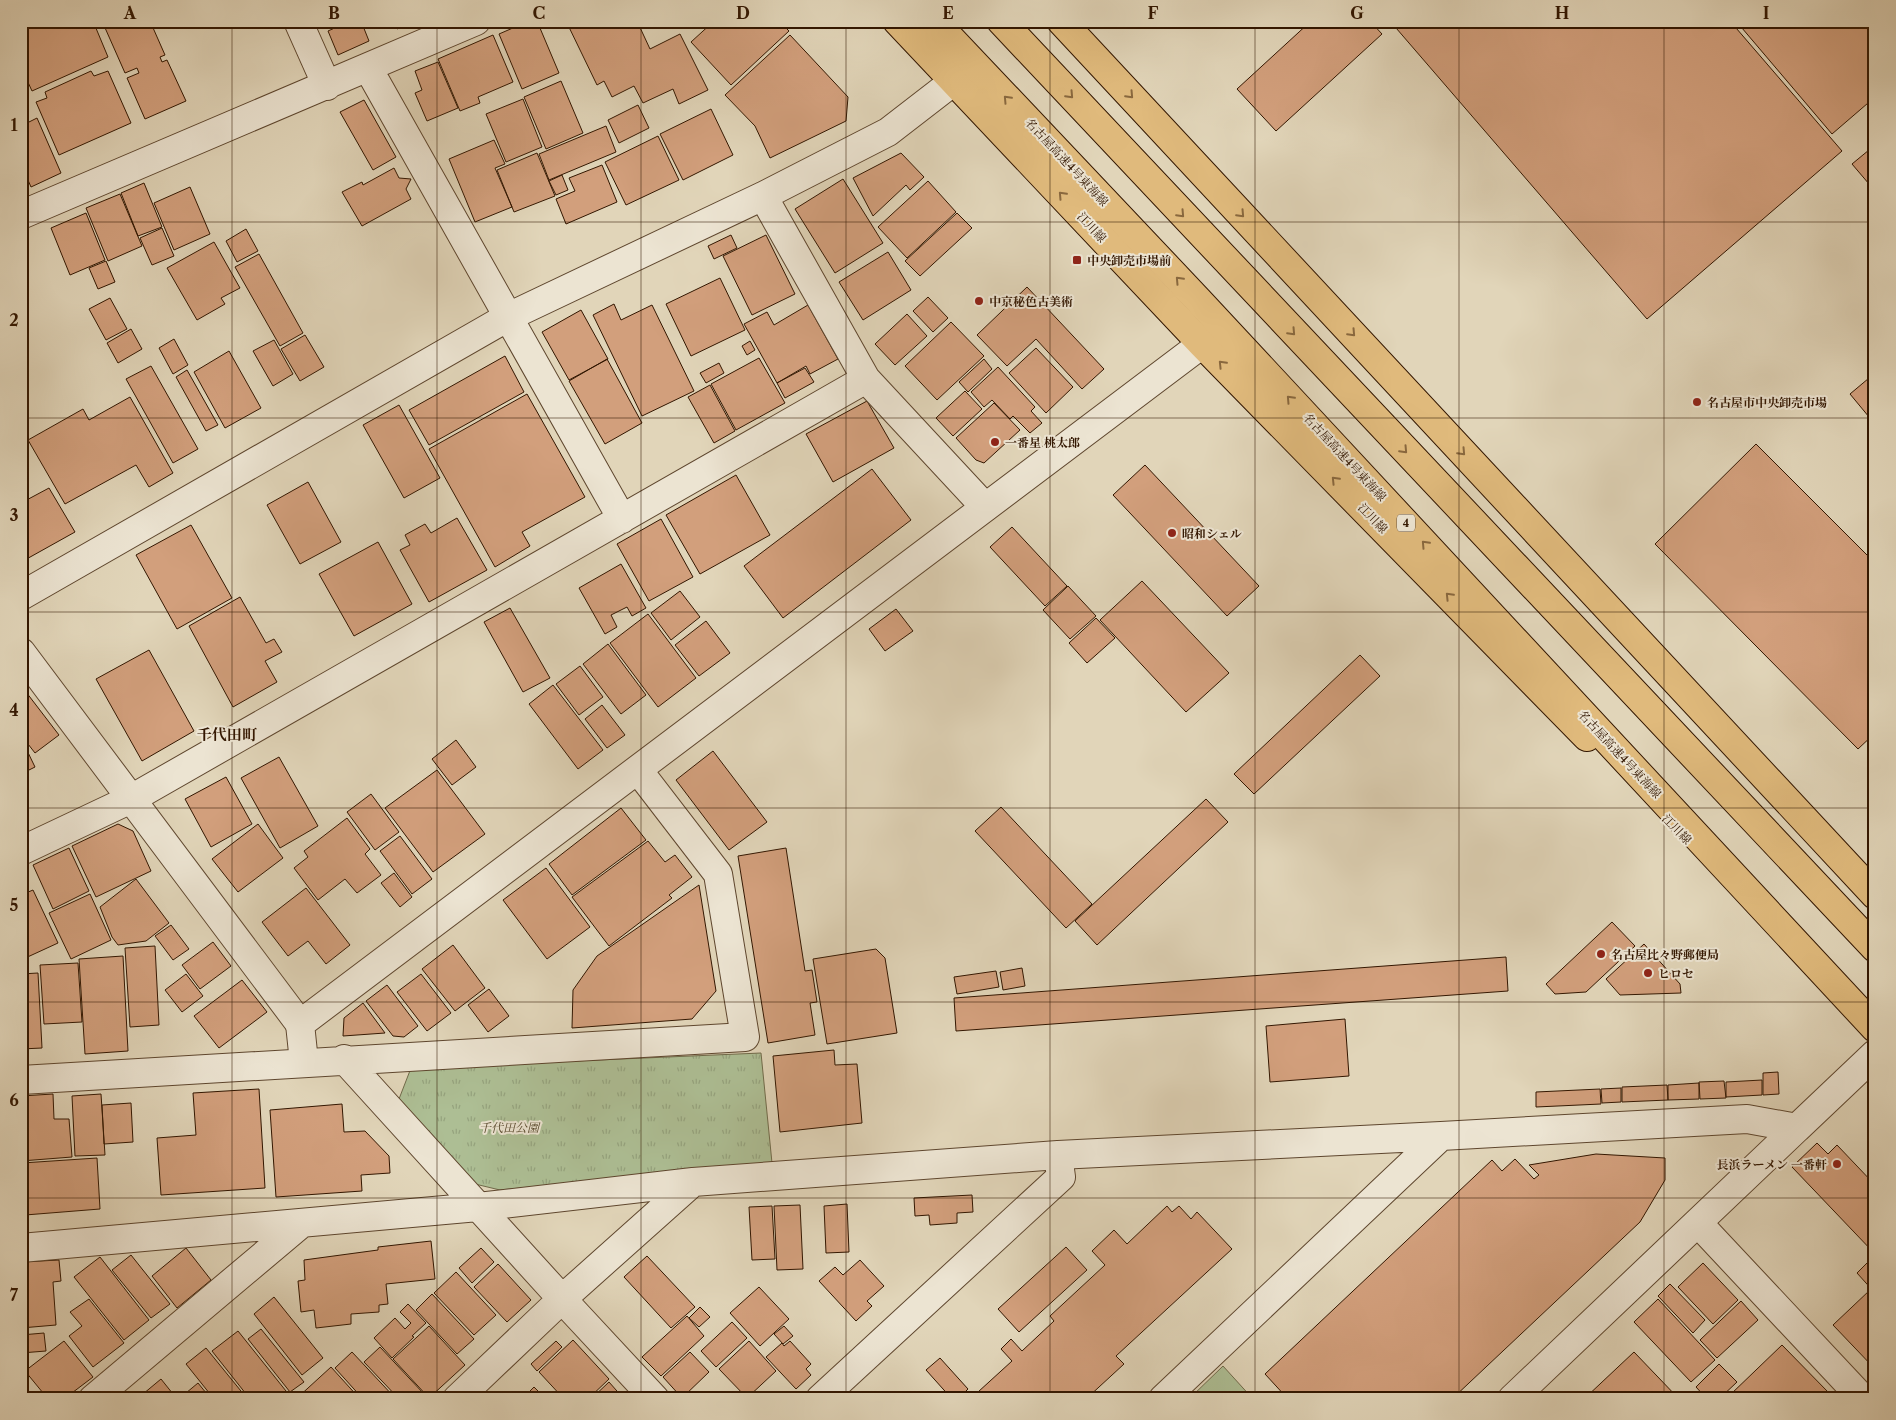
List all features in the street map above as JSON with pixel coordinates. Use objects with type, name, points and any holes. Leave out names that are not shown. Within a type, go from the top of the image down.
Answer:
[{"type":"main road","name":"江川線","points":[[898,21],[1202,344],[1875,1030]]},
{"type":"main road","name":"名古屋高速4号東海線","points":[[934,21],[1205,307],[1875,1030]]},
{"type":"main road","points":[[1000,21],[1875,948]]},
{"type":"main road","points":[[1061,21],[1875,895]]},
{"type":"street","points":[[298,21],[327,86]]},
{"type":"street","points":[[21,215],[476,21]]},
{"type":"street","points":[[368,68],[622,519]]},
{"type":"street","points":[[21,596],[508,316],[763,196],[888,132],[954,82]]},
{"type":"street","points":[[763,196],[866,379],[985,507]]},
{"type":"street","points":[[300,1024],[1202,344]]},
{"type":"street","points":[[21,851],[131,799],[866,379]]},
{"type":"street","points":[[21,652],[300,1024],[304,1062]]},
{"type":"street","points":[[21,1080],[745,1036],[718,874],[638,770]]},
{"type":"street","points":[[1512,1399],[1875,1054]]},
{"type":"street","points":[[344,1059],[655,1399]]},
{"type":"street","points":[[21,1248],[478,1207],[693,1182],[1058,1155],[1747,1119],[1796,1128]]},
{"type":"street","points":[[1163,1399],[1441,1136]]},
{"type":"street","points":[[820,1399],[1061,1176],[1058,1155]]},
{"type":"street","points":[[457,1399],[562,1299],[693,1182]]},
{"type":"street","points":[[97,1398],[302,1223]]},
{"type":"street","points":[[1698,1223],[1863,1399]]},
{"type":"green space","name":"千代田公園","points":[[761,1053],[772,1163],[500,1190],[475,1184],[399,1099],[411,1068]]},
{"type":"green space","points":[[1223,1366],[1253,1399],[1189,1399]]},
{"type":"building","points":[[21,21],[93,21],[108,57],[32,91],[21,67]]},
{"type":"building","points":[[102,21],[150,21],[165,55],[160,57],[162,62],[167,60],[186,101],[145,119],[127,78],[139,73],[137,68],[125,73]]},
{"type":"building","points":[[350,21],[361,21],[369,41],[338,55],[328,31]]},
{"type":"building","points":[[393,21],[413,21],[397,29]]},
{"type":"building","points":[[529,21],[537,21],[559,73],[522,89],[499,34]]},
{"type":"building","points":[[566,21],[637,21],[650,49],[680,34],[708,90],[679,104],[673,89],[643,103],[634,86],[612,97],[604,81],[597,85]]},
{"type":"building","points":[[699,21],[710,21],[704,27]]},
{"type":"building","points":[[714,21],[779,21],[789,31],[731,85],[691,42]]},
{"type":"building","points":[[1311,21],[1370,21],[1382,34],[1276,131],[1237,89]]},
{"type":"building","points":[[1390,21],[1730,21],[1842,151],[1647,319]]},
{"type":"building","points":[[1736,21],[1875,21],[1875,97],[1832,134]]},
{"type":"building","points":[[493,35],[513,82],[478,97],[480,103],[460,111],[438,59]]},
{"type":"building","points":[[790,35],[848,97],[846,121],[770,158],[755,126],[725,95]]},
{"type":"building","points":[[438,62],[458,108],[427,121],[415,93],[422,90],[415,71]]},
{"type":"building","points":[[91,71],[94,76],[108,71],[131,123],[59,155],[36,102],[47,98],[45,92]]},
{"type":"building","points":[[561,81],[583,133],[546,149],[524,97]]},
{"type":"building","points":[[523,99],[542,147],[506,162],[486,114]]},
{"type":"building","points":[[364,100],[396,157],[373,170],[340,112]]},
{"type":"building","points":[[638,105],[649,128],[619,143],[608,120]]},
{"type":"building","points":[[711,109],[733,155],[683,180],[660,134]]},
{"type":"building","points":[[37,118],[61,173],[31,187],[21,164],[21,126]]},
{"type":"building","points":[[606,126],[616,152],[549,180],[539,154]]},
{"type":"building","points":[[658,136],[679,180],[626,205],[605,162]]},
{"type":"building","points":[[494,140],[505,164],[495,168],[512,207],[475,222],[449,159]]},
{"type":"building","points":[[1875,145],[1875,191],[1852,164]]},
{"type":"building","points":[[537,153],[555,196],[514,212],[497,170]]},
{"type":"building","points":[[901,153],[924,177],[910,190],[906,185],[873,216],[853,178]]},
{"type":"building","points":[[602,165],[617,202],[566,224],[556,199],[575,191],[569,178]]},
{"type":"building","points":[[394,168],[399,178],[411,179],[406,189],[411,199],[362,226],[342,192],[362,182],[363,185]]},
{"type":"building","points":[[562,175],[568,190],[556,195],[549,181]]},
{"type":"building","points":[[843,179],[883,243],[835,273],[795,209]]},
{"type":"building","points":[[928,181],[956,212],[907,258],[878,227]]},
{"type":"building","points":[[144,183],[162,227],[138,236],[121,193]]},
{"type":"building","points":[[190,187],[210,234],[174,250],[154,203]]},
{"type":"building","points":[[120,194],[142,246],[108,261],[86,208]]},
{"type":"building","points":[[86,213],[105,260],[70,275],[51,228]]},
{"type":"building","points":[[957,213],[972,228],[920,276],[905,261]]},
{"type":"building","points":[[162,228],[174,256],[152,265],[140,238]]},
{"type":"building","points":[[246,229],[258,251],[237,262],[226,241]]},
{"type":"building","points":[[731,235],[737,248],[714,259],[708,246]]},
{"type":"building","points":[[766,235],[795,294],[752,315],[723,256]]},
{"type":"building","points":[[214,242],[240,288],[221,298],[225,304],[197,320],[167,268]]},
{"type":"building","points":[[888,252],[911,290],[863,320],[839,282]]},
{"type":"building","points":[[259,254],[303,333],[280,346],[235,267]]},
{"type":"building","points":[[106,261],[115,282],[98,289],[89,268]]},
{"type":"building","points":[[720,278],[745,330],[691,356],[666,304]]},
{"type":"building","points":[[1027,287],[1104,369],[1082,389],[1036,339],[1007,366],[977,335]]},
{"type":"building","points":[[928,297],[948,318],[933,332],[913,311]]},
{"type":"building","points":[[110,298],[127,329],[106,340],[89,309]]},
{"type":"building","points":[[614,304],[621,320],[652,305],[694,391],[642,416],[593,315]]},
{"type":"building","points":[[808,305],[838,359],[810,374],[806,366],[777,383],[744,324],[767,312],[774,325]]},
{"type":"building","points":[[581,310],[608,359],[569,380],[542,332]]},
{"type":"building","points":[[907,314],[927,336],[895,365],[875,344]]},
{"type":"building","points":[[951,322],[984,356],[937,400],[905,366]]},
{"type":"building","points":[[131,329],[142,349],[118,363],[107,343]]},
{"type":"building","points":[[305,335],[324,367],[300,381],[281,349]]},
{"type":"building","points":[[174,339],[188,365],[173,374],[159,348]]},
{"type":"building","points":[[274,340],[293,374],[273,386],[253,351]]},
{"type":"building","points":[[750,341],[755,350],[747,355],[742,346]]},
{"type":"building","points":[[1036,348],[1073,387],[1046,413],[1009,373]]},
{"type":"building","points":[[229,351],[261,408],[225,428],[194,372]]},
{"type":"building","points":[[505,356],[524,392],[429,445],[409,410]]},
{"type":"building","points":[[759,358],[785,403],[736,430],[711,384]]},
{"type":"building","points":[[607,359],[642,423],[605,444],[569,381]]},
{"type":"building","points":[[984,359],[992,369],[968,392],[959,382]]},
{"type":"building","points":[[719,363],[724,373],[706,383],[700,373]]},
{"type":"building","points":[[151,366],[198,449],[173,463],[126,379]]},
{"type":"building","points":[[998,367],[1035,407],[1031,411],[1042,423],[1030,433],[1013,416],[1010,419],[992,400],[984,407],[971,392]]},
{"type":"building","points":[[805,368],[814,382],[785,398],[777,383]]},
{"type":"building","points":[[187,370],[218,425],[206,431],[176,377]]},
{"type":"building","points":[[1875,373],[1875,422],[1874,423],[1850,394]]},
{"type":"building","points":[[710,385],[735,431],[714,443],[688,397]]},
{"type":"building","points":[[965,391],[982,409],[953,436],[936,418]]},
{"type":"building","points":[[527,394],[585,497],[522,532],[530,546],[495,567],[429,449]]},
{"type":"building","points":[[130,397],[173,473],[149,487],[136,465],[65,504],[28,440],[83,409],[89,420]]},
{"type":"building","points":[[867,401],[894,448],[833,482],[806,434]]},
{"type":"building","points":[[994,403],[1020,430],[984,463],[976,460],[956,438]]},
{"type":"building","points":[[399,405],[440,478],[404,498],[363,425]]},
{"type":"building","points":[[1756,444],[1875,563],[1875,733],[1858,749],[1655,544]]},
{"type":"building","points":[[1875,447],[1875,462],[1867,454]]},
{"type":"building","points":[[1145,465],[1259,586],[1227,616],[1113,495]]},
{"type":"building","points":[[872,469],[911,520],[783,618],[744,566]]},
{"type":"building","points":[[736,475],[770,535],[700,574],[666,515]]},
{"type":"building","points":[[308,482],[341,542],[300,564],[267,505]]},
{"type":"building","points":[[49,488],[75,532],[23,561],[21,558],[21,503]]},
{"type":"building","points":[[457,518],[487,570],[429,602],[400,550],[410,545],[405,535],[425,524],[431,533]]},
{"type":"building","points":[[661,519],[693,577],[649,601],[617,544]]},
{"type":"building","points":[[191,525],[232,598],[177,629],[136,555]]},
{"type":"building","points":[[1012,527],[1067,586],[1045,606],[990,547]]},
{"type":"building","points":[[378,542],[412,604],[354,636],[319,574]]},
{"type":"building","points":[[621,564],[646,608],[632,616],[627,607],[611,615],[617,627],[605,634],[579,588]]},
{"type":"building","points":[[1142,581],[1229,673],[1186,712],[1100,620]]},
{"type":"building","points":[[1068,586],[1096,616],[1070,639],[1043,610]]},
{"type":"building","points":[[680,591],[700,617],[671,640],[651,613]]},
{"type":"building","points":[[240,597],[266,643],[274,639],[282,652],[265,661],[277,682],[233,707],[189,626]]},
{"type":"building","points":[[510,608],[550,678],[523,692],[484,622]]},
{"type":"building","points":[[896,609],[913,631],[885,651],[869,629]]},
{"type":"building","points":[[648,614],[696,678],[658,707],[610,643]]},
{"type":"building","points":[[1096,618],[1115,638],[1087,663],[1069,643]]},
{"type":"building","points":[[706,621],[730,653],[699,676],[675,645]]},
{"type":"building","points":[[608,644],[646,695],[621,714],[583,664]]},
{"type":"building","points":[[149,650],[194,731],[142,761],[96,679]]},
{"type":"building","points":[[1360,655],[1380,676],[1254,794],[1234,774]]},
{"type":"building","points":[[580,666],[603,697],[579,715],[556,684]]},
{"type":"building","points":[[553,685],[603,750],[578,769],[529,704]]},
{"type":"building","points":[[26,692],[59,735],[35,753],[21,735],[21,696]]},
{"type":"building","points":[[602,705],[625,735],[607,748],[585,719]]},
{"type":"building","points":[[1875,735],[1875,748],[1868,741]]},
{"type":"building","points":[[21,738],[35,767],[21,774]]},
{"type":"building","points":[[456,740],[476,767],[452,785],[432,759]]},
{"type":"building","points":[[713,751],[767,822],[729,850],[676,780]]},
{"type":"building","points":[[279,757],[318,826],[280,848],[241,778]]},
{"type":"building","points":[[437,770],[485,834],[433,872],[385,808]]},
{"type":"building","points":[[226,777],[252,824],[211,847],[185,799]]},
{"type":"building","points":[[371,794],[399,832],[375,850],[347,812]]},
{"type":"building","points":[[1206,799],[1228,822],[1097,945],[1075,921]]},
{"type":"building","points":[[1001,807],[1092,904],[1066,928],[975,831]]},
{"type":"building","points":[[621,808],[646,840],[572,895],[549,864]]},
{"type":"building","points":[[347,818],[370,849],[365,854],[381,875],[357,893],[345,879],[318,900],[294,868],[308,857],[304,851]]},
{"type":"building","points":[[118,824],[133,831],[151,871],[96,897],[72,846]]},
{"type":"building","points":[[258,824],[283,858],[238,892],[212,859]]},
{"type":"building","points":[[400,836],[432,879],[412,894],[380,851]]},
{"type":"building","points":[[648,841],[665,862],[675,855],[692,877],[669,895],[672,898],[609,946],[572,897]]},
{"type":"building","points":[[69,848],[89,891],[53,909],[33,865]]},
{"type":"building","points":[[786,848],[805,971],[812,970],[817,1002],[810,1003],[815,1035],[768,1043],[738,856]]},
{"type":"building","points":[[546,868],[590,927],[547,959],[503,900]]},
{"type":"building","points":[[394,873],[412,897],[400,907],[381,883]]},
{"type":"building","points":[[136,879],[169,923],[146,941],[118,945],[112,937],[100,907]]},
{"type":"building","points":[[699,885],[716,991],[692,1019],[572,1028],[573,990],[597,956]]},
{"type":"building","points":[[306,888],[350,945],[326,964],[308,941],[288,956],[262,922]]},
{"type":"building","points":[[33,890],[58,943],[21,960],[21,895]]},
{"type":"building","points":[[90,894],[111,940],[71,959],[49,913]]},
{"type":"building","points":[[1612,922],[1635,946],[1586,992],[1555,994],[1546,984]]},
{"type":"building","points":[[171,925],[189,949],[173,960],[155,936]]},
{"type":"building","points":[[213,942],[231,966],[200,989],[182,965]]},
{"type":"building","points":[[1644,944],[1680,984],[1681,993],[1620,995],[1606,979]]},
{"type":"building","points":[[453,945],[485,988],[455,1011],[422,969]]},
{"type":"building","points":[[155,946],[159,1025],[130,1027],[125,948]]},
{"type":"building","points":[[876,949],[885,958],[897,1033],[827,1044],[813,959]]},
{"type":"building","points":[[123,956],[128,1051],[85,1054],[79,959]]},
{"type":"building","points":[[1506,957],[1508,991],[956,1031],[954,998]]},
{"type":"building","points":[[78,963],[82,1022],[44,1024],[40,965]]},
{"type":"building","points":[[1022,968],[1025,986],[1003,990],[1000,972]]},
{"type":"building","points":[[996,971],[999,987],[957,994],[954,977]]},
{"type":"building","points":[[38,973],[42,1048],[21,1049],[21,974]]},
{"type":"building","points":[[186,974],[203,996],[182,1012],[165,990]]},
{"type":"building","points":[[421,974],[451,1013],[427,1031],[397,992]]},
{"type":"building","points":[[242,980],[267,1012],[219,1048],[194,1016]]},
{"type":"building","points":[[387,985],[418,1026],[404,1037],[393,1036],[366,1001]]},
{"type":"building","points":[[489,989],[509,1016],[488,1032],[468,1005]]},
{"type":"building","points":[[363,1003],[385,1033],[343,1036],[344,1018]]},
{"type":"building","points":[[1345,1019],[1349,1076],[1270,1082],[1266,1026]]},
{"type":"building","points":[[834,1050],[835,1065],[857,1064],[862,1123],[780,1132],[773,1056]]},
{"type":"building","points":[[1778,1072],[1779,1094],[1763,1095],[1763,1073]]},
{"type":"building","points":[[1762,1080],[1762,1095],[1726,1097],[1726,1082]]},
{"type":"building","points":[[1724,1081],[1726,1098],[1700,1099],[1699,1082]]},
{"type":"building","points":[[1699,1083],[1699,1099],[1668,1100],[1668,1085]]},
{"type":"building","points":[[1667,1085],[1668,1100],[1622,1102],[1622,1087]]},
{"type":"building","points":[[1621,1088],[1621,1102],[1602,1103],[1601,1089]]},
{"type":"building","points":[[259,1089],[265,1188],[161,1195],[157,1138],[196,1135],[193,1093]]},
{"type":"building","points":[[1600,1089],[1601,1104],[1536,1107],[1536,1092]]},
{"type":"building","points":[[53,1094],[54,1119],[69,1119],[72,1157],[21,1161],[21,1096]]},
{"type":"building","points":[[101,1094],[105,1155],[75,1156],[72,1096]]},
{"type":"building","points":[[131,1103],[133,1142],[104,1144],[102,1105]]},
{"type":"building","points":[[342,1104],[344,1132],[365,1131],[389,1156],[390,1173],[361,1175],[362,1191],[276,1197],[270,1110]]},
{"type":"building","points":[[1817,1143],[1828,1154],[1837,1145],[1875,1185],[1875,1254],[1792,1167]]},
{"type":"building","points":[[1596,1154],[1665,1158],[1665,1180],[1640,1222],[1452,1399],[1288,1399],[1265,1374],[1492,1160],[1502,1171],[1515,1159],[1534,1179],[1539,1175],[1529,1165]]},
{"type":"building","points":[[97,1158],[100,1209],[25,1215],[22,1163]]},
{"type":"building","points":[[972,1195],[973,1212],[957,1213],[957,1223],[930,1225],[929,1215],[915,1216],[914,1198]]},
{"type":"building","points":[[847,1204],[849,1252],[826,1253],[824,1206]]},
{"type":"building","points":[[800,1205],[803,1269],[777,1270],[774,1206]]},
{"type":"building","points":[[772,1206],[775,1259],[752,1260],[749,1207]]},
{"type":"building","points":[[1167,1206],[1172,1212],[1179,1206],[1191,1219],[1197,1212],[1232,1249],[1116,1356],[1124,1364],[1086,1399],[985,1399],[978,1392],[1012,1361],[1001,1349],[1011,1339],[1022,1351],[1054,1321],[1050,1316],[1105,1265],[1092,1251],[1114,1230],[1127,1244]]},
{"type":"building","points":[[431,1241],[435,1279],[386,1284],[388,1304],[379,1305],[379,1312],[351,1314],[351,1324],[316,1328],[314,1310],[301,1312],[298,1281],[305,1280],[304,1260],[378,1250],[378,1247]]},
{"type":"building","points":[[1066,1247],[1087,1270],[1019,1332],[998,1309]]},
{"type":"building","points":[[186,1248],[211,1280],[177,1308],[152,1276]]},
{"type":"building","points":[[481,1248],[494,1262],[472,1283],[459,1268]]},
{"type":"building","points":[[131,1255],[170,1304],[151,1318],[112,1270]]},
{"type":"building","points":[[647,1256],[695,1307],[671,1328],[624,1277]]},
{"type":"building","points":[[1875,1256],[1875,1293],[1857,1273]]},
{"type":"building","points":[[100,1257],[149,1320],[124,1340],[74,1277]]},
{"type":"building","points":[[59,1260],[61,1281],[53,1282],[56,1325],[21,1328],[21,1262]]},
{"type":"building","points":[[860,1260],[884,1286],[867,1301],[872,1306],[856,1321],[819,1281],[835,1267],[843,1275]]},
{"type":"building","points":[[1703,1263],[1738,1300],[1713,1324],[1678,1287]]},
{"type":"building","points":[[498,1264],[531,1300],[507,1322],[474,1287]]},
{"type":"building","points":[[456,1272],[496,1315],[474,1335],[434,1293]]},
{"type":"building","points":[[1670,1284],[1705,1320],[1693,1333],[1658,1296]]},
{"type":"building","points":[[759,1287],[789,1319],[760,1346],[730,1313]]},
{"type":"building","points":[[1870,1290],[1875,1295],[1875,1369],[1833,1325]]},
{"type":"building","points":[[432,1294],[474,1339],[457,1354],[416,1310]]},
{"type":"building","points":[[274,1297],[323,1358],[302,1375],[254,1314]]},
{"type":"building","points":[[89,1299],[124,1343],[93,1367],[69,1336],[82,1326],[70,1312]]},
{"type":"building","points":[[1658,1299],[1715,1360],[1691,1382],[1634,1322]]},
{"type":"building","points":[[1741,1301],[1758,1320],[1717,1358],[1700,1340]]},
{"type":"building","points":[[408,1304],[426,1323],[392,1358],[374,1338],[395,1318],[405,1329],[411,1323],[400,1312]]},
{"type":"building","points":[[700,1307],[710,1317],[699,1327],[689,1318]]},
{"type":"building","points":[[687,1316],[704,1336],[661,1376],[642,1357]]},
{"type":"building","points":[[732,1322],[747,1338],[716,1367],[701,1351]]},
{"type":"building","points":[[429,1326],[465,1365],[429,1398],[393,1359]]},
{"type":"building","points":[[784,1326],[793,1336],[783,1344],[774,1334]]},
{"type":"building","points":[[261,1329],[304,1382],[290,1392],[248,1339]]},
{"type":"building","points":[[238,1331],[286,1391],[276,1399],[250,1399],[212,1351]]},
{"type":"building","points":[[44,1333],[46,1351],[21,1353],[21,1335]]},
{"type":"building","points":[[573,1340],[609,1379],[588,1399],[564,1399],[539,1372]]},
{"type":"building","points":[[64,1341],[93,1377],[64,1399],[48,1399],[25,1371]]},
{"type":"building","points":[[556,1341],[562,1347],[537,1371],[531,1364]]},
{"type":"building","points":[[749,1341],[776,1371],[747,1398],[719,1369]]},
{"type":"building","points":[[790,1341],[811,1364],[806,1369],[811,1375],[796,1389],[766,1357],[782,1343],[784,1346]]},
{"type":"building","points":[[1782,1345],[1828,1392],[1821,1399],[1734,1399],[1730,1395]]},
{"type":"building","points":[[380,1347],[424,1394],[419,1399],[399,1399],[364,1362]]},
{"type":"building","points":[[206,1348],[245,1396],[241,1399],[214,1399],[186,1364]]},
{"type":"building","points":[[352,1352],[396,1399],[363,1399],[335,1368]]},
{"type":"building","points":[[690,1352],[709,1372],[682,1398],[663,1377]]},
{"type":"building","points":[[1634,1352],[1679,1399],[1584,1399]]},
{"type":"building","points":[[940,1358],[968,1389],[958,1399],[952,1399],[926,1370]]},
{"type":"building","points":[[1719,1364],[1737,1382],[1719,1399],[1707,1399],[1696,1387]]},
{"type":"building","points":[[331,1367],[360,1399],[296,1399]]},
{"type":"building","points":[[161,1379],[177,1399],[137,1399]]},
{"type":"building","points":[[609,1382],[624,1399],[591,1399]]},
{"type":"building","points":[[198,1383],[211,1399],[180,1398]]},
{"type":"building","points":[[534,1387],[546,1399],[523,1398]]},
{"type":"building","points":[[516,1393],[522,1399],[510,1399]]},
{"type":"place","name":"中央卸売市場前","points":[[1077,260]]},
{"type":"place","name":"中京秘色古美術","points":[[979,301]]},
{"type":"place","name":"名古屋市中央卸売市場","points":[[1697,402]]},
{"type":"place","name":"一番星 桃太郎","points":[[995,442]]},
{"type":"place","name":"昭和シェル","points":[[1172,533]]},
{"type":"place","name":"名古屋比々野郵便局","points":[[1601,954]]},
{"type":"place","name":"ヒロセ","points":[[1648,973]]},
{"type":"place","name":"長浜ラーメン 一番軒","points":[[1837,1164]]},
{"type":"district","name":"千代田町","points":[[227,734]]}]
